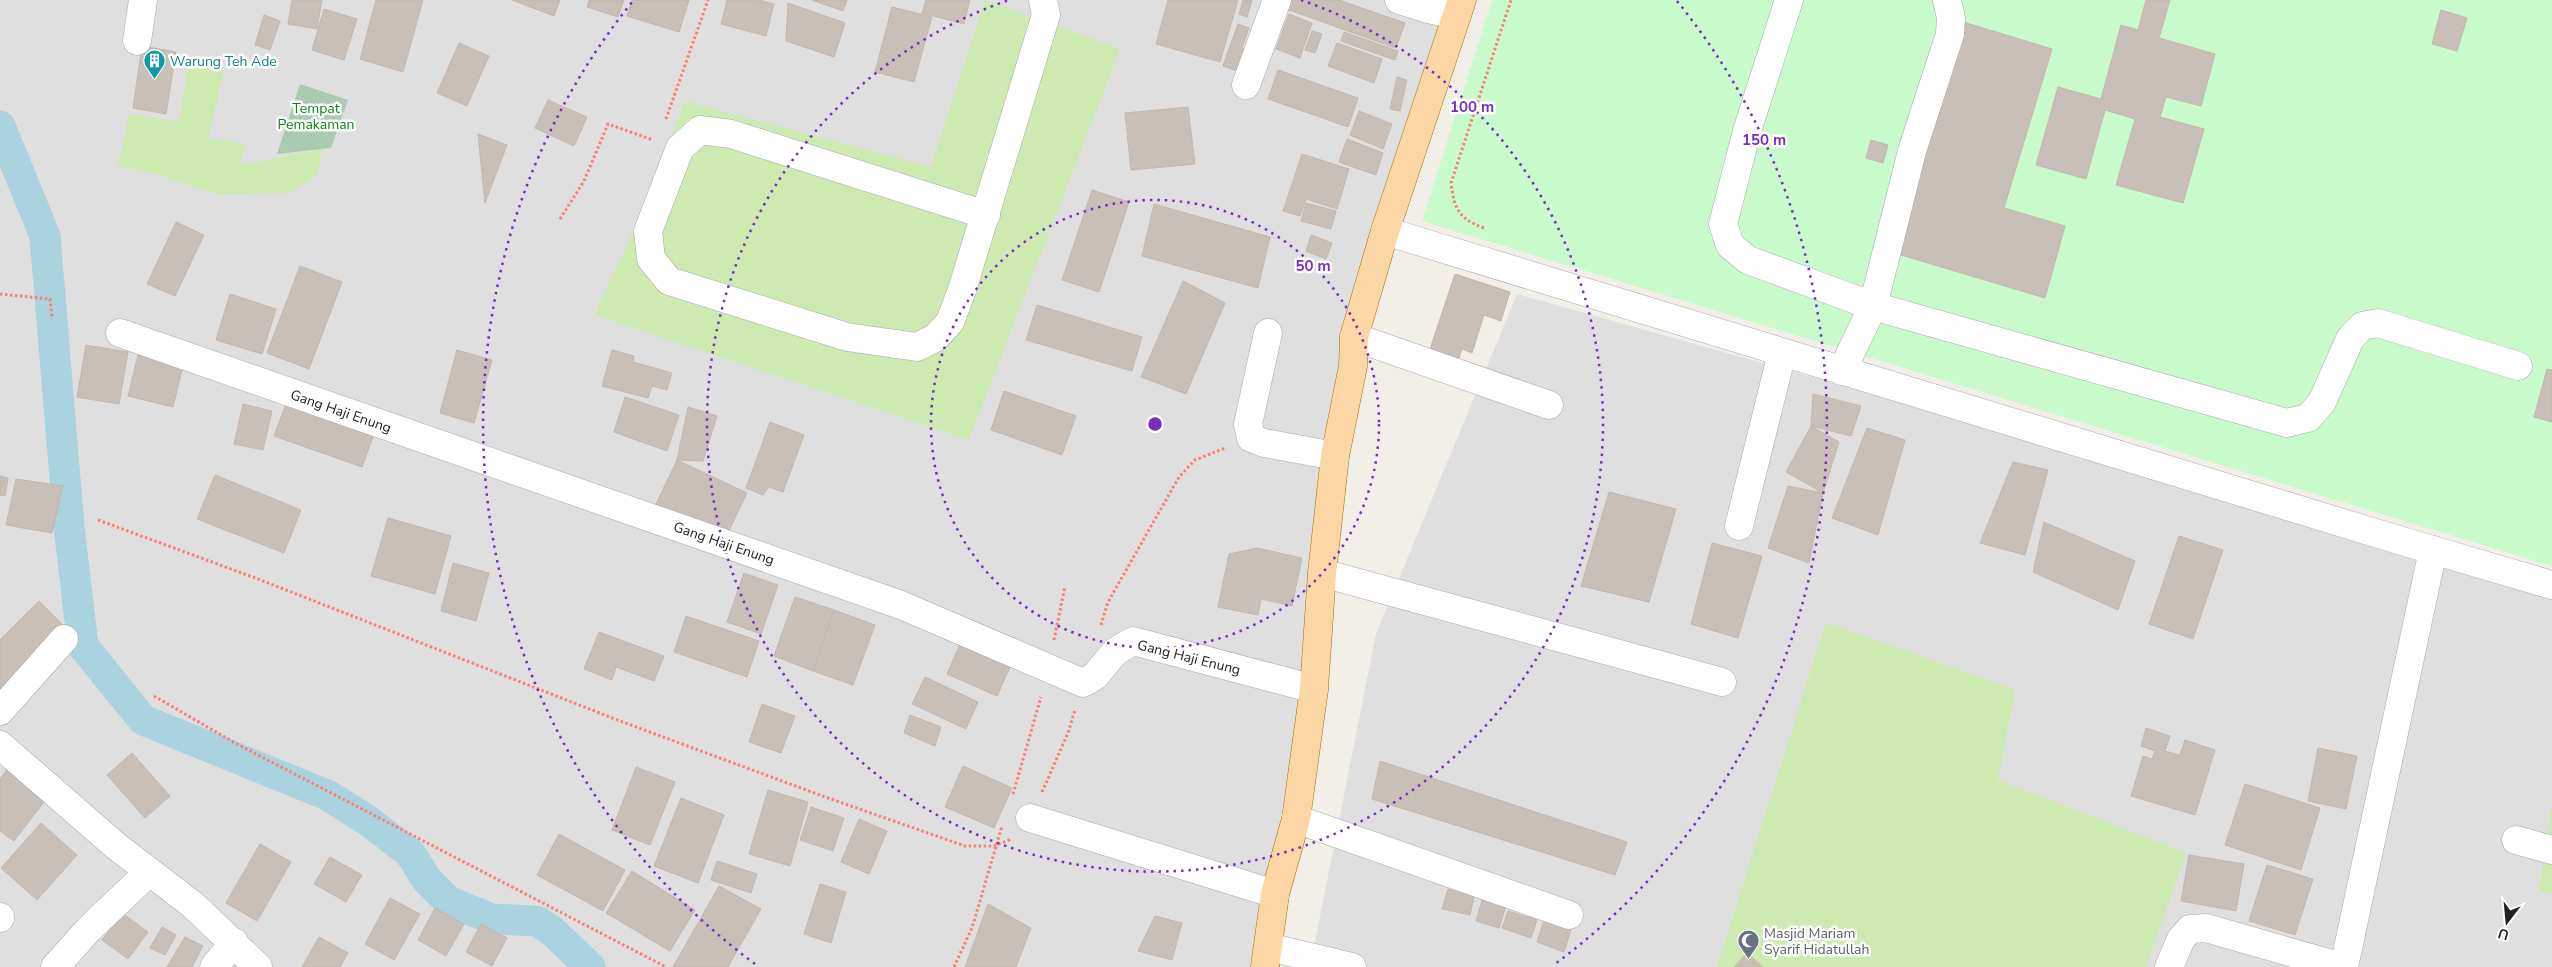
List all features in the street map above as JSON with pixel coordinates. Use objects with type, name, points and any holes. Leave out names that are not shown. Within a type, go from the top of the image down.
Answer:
[{"type":"main road","points":[[1267,957],[1275,894],[1296,819],[1314,689],[1322,573],[1335,456],[1353,366],[1354,337],[1385,231],[1460,7]]},
{"type":"street","points":[[137,42],[143,0]]},
{"type":"street","points":[[1246,85],[1277,0]]},
{"type":"street","points":[[1399,0],[1428,10],[1460,7]]},
{"type":"street","points":[[1789,0],[1747,132],[1723,224],[1730,245],[1748,260],[1873,306],[2287,423],[2308,418],[2322,402],[2350,339],[2362,326],[2378,323],[2518,366]]},
{"type":"street","points":[[1842,371],[1873,306],[1912,151],[1950,34],[1951,18],[1947,0]]},
{"type":"street","points":[[986,215],[731,134],[700,130],[680,148],[648,231],[651,259],[669,281],[846,337],[917,347],[935,338],[950,322],[986,215],[1050,5]]},
{"type":"street","points":[[1385,231],[1782,353],[2552,585]]},
{"type":"street","name":"Gang Haji Enung","points":[[120,333],[901,605],[1048,670],[1083,683],[1095,676],[1115,652],[1133,641],[1314,689]]},
{"type":"street","points":[[1268,333],[1248,424],[1251,438],[1264,443],[1335,456]]},
{"type":"street","points":[[1354,337],[1549,405]]},
{"type":"street","points":[[1739,526],[1782,353]]},
{"type":"street","points":[[2169,967],[2181,939],[2190,929],[2206,928],[2343,967],[2433,550]]},
{"type":"street","points":[[1322,573],[1722,682]]},
{"type":"street","points":[[0,711],[64,639]]},
{"type":"street","points":[[0,745],[116,846],[193,906],[234,942],[258,967]]},
{"type":"street","points":[[1030,818],[1275,894]]},
{"type":"street","points":[[1296,819],[1569,915]]},
{"type":"street","points":[[2516,840],[2552,850]]},
{"type":"street","points":[[55,967],[89,929],[149,872]]},
{"type":"street","points":[[214,967],[234,942]]},
{"type":"street","points":[[1267,957],[1352,967]]},
{"type":"path","points":[[664,125],[708,0]]},
{"type":"path","points":[[1484,228],[1471,223],[1459,214],[1452,198],[1451,183],[1511,0]]},
{"type":"path","points":[[560,219],[584,181],[608,124],[660,142]]},
{"type":"path","points":[[0,294],[50,299],[52,319]]},
{"type":"path","points":[[1100,629],[1108,602],[1179,477],[1195,460],[1251,438]]},
{"type":"path","points":[[98,520],[258,579],[620,721],[828,798],[965,846],[994,846],[1016,837],[1030,818],[1068,733],[1083,683]]},
{"type":"path","points":[[1012,796],[1048,670],[1065,586]]},
{"type":"path","points":[[154,696],[235,743],[666,967]]},
{"type":"path","points":[[954,967],[972,928],[994,846],[1003,821]]},
{"type":"shaded area","points":[[0,0],[1465,0],[1389,235],[1253,967],[0,967]]},
{"type":"shaded area","points":[[1517,294],[2552,585],[2552,967],[1310,967],[1376,634]]},
{"type":"green space","points":[[985,0],[1120,49],[969,440],[594,315],[640,217],[685,101],[931,167]]},
{"type":"green space","points":[[1492,0],[2552,0],[2552,566],[1422,221]]},
{"type":"green space","points":[[189,64],[224,71],[208,138],[246,144],[240,165],[322,149],[318,174],[291,193],[216,194],[156,174],[118,166],[129,114],[179,122]]},
{"type":"green space","name":"Tempat Pemakaman","points":[[300,84],[348,100],[331,148],[277,154]]},
{"type":"green space","points":[[1826,622],[2015,690],[1998,780],[2186,853],[2146,967],[1717,967]]},
{"type":"green space","points":[[2552,809],[2552,894],[2539,890]]},
{"type":"building","points":[[292,0],[322,0],[317,29],[288,24]]},
{"type":"building","points":[[376,0],[423,0],[403,72],[360,59]]},
{"type":"building","points":[[512,0],[560,0],[554,16]]},
{"type":"building","points":[[589,0],[624,0],[618,17],[587,7]]},
{"type":"building","points":[[632,0],[689,0],[679,32],[627,16]]},
{"type":"building","points":[[727,0],[759,0],[774,4],[766,36],[721,24]]},
{"type":"building","points":[[812,0],[847,0],[843,11]]},
{"type":"building","points":[[926,0],[970,0],[964,24],[922,13]]},
{"type":"building","points":[[1168,0],[1238,0],[1220,62],[1156,44]]},
{"type":"building","points":[[1243,0],[1252,0],[1247,17],[1239,14]]},
{"type":"building","points":[[1289,0],[1339,0],[1405,23],[1396,48],[1286,9]]},
{"type":"building","points":[[2146,0],[2170,0],[2159,38],[2215,54],[2201,106],[2166,97],[2160,117],[2204,129],[2183,203],[2116,185],[2135,119],[2105,110],[2086,179],[2036,165],[2058,87],[2101,99],[2121,25],[2138,30]]},
{"type":"building","points":[[788,3],[845,23],[834,57],[786,41]]},
{"type":"building","points":[[892,7],[932,17],[914,82],[875,72]]},
{"type":"building","points":[[324,9],[357,19],[344,60],[312,50]]},
{"type":"building","points":[[2441,10],[2467,18],[2457,51],[2432,44]]},
{"type":"building","points":[[1289,14],[1312,23],[1300,58],[1276,49]]},
{"type":"building","points":[[264,15],[280,21],[270,50],[255,45]]},
{"type":"building","points":[[1960,21],[2052,49],[2004,208],[2065,226],[2045,298],[1891,252]]},
{"type":"building","points":[[1238,24],[1249,28],[1242,48],[1253,53],[1245,74],[1223,66]]},
{"type":"building","points":[[1312,31],[1322,34],[1315,53],[1305,50]]},
{"type":"building","points":[[1344,32],[1398,51],[1395,60],[1341,41]]},
{"type":"building","points":[[459,43],[489,56],[467,106],[437,93]]},
{"type":"building","points":[[1337,43],[1382,59],[1374,83],[1328,66]]},
{"type":"building","name":"Warung Teh Ade","points":[[142,46],[176,52],[166,114],[133,108]]},
{"type":"building","points":[[1278,70],[1358,98],[1348,127],[1268,99]]},
{"type":"building","points":[[1397,77],[1407,80],[1400,111],[1390,109]]},
{"type":"building","points":[[548,100],[587,117],[574,146],[535,128]]},
{"type":"building","points":[[1188,107],[1195,164],[1131,170],[1125,113]]},
{"type":"building","points":[[1359,111],[1392,124],[1383,149],[1350,135]]},
{"type":"building","points":[[478,134],[507,145],[485,203]]},
{"type":"building","points":[[1347,139],[1383,153],[1376,175],[1339,162]]},
{"type":"building","points":[[1871,140],[1888,145],[1883,163],[1866,158]]},
{"type":"building","points":[[1302,154],[1349,169],[1337,209],[1306,199],[1300,216],[1283,211]]},
{"type":"building","points":[[1092,190],[1129,202],[1099,292],[1062,280]]},
{"type":"building","points":[[1306,203],[1336,211],[1331,229],[1301,221]]},
{"type":"building","points":[[1154,204],[1270,237],[1258,288],[1142,256]]},
{"type":"building","points":[[176,222],[204,235],[175,296],[147,284]]},
{"type":"building","points":[[1311,235],[1332,243],[1326,259],[1306,251]]},
{"type":"building","points":[[300,266],[342,282],[309,369],[267,353]]},
{"type":"building","points":[[1455,274],[1510,292],[1501,321],[1484,315],[1472,353],[1462,349],[1457,365],[1428,355]]},
{"type":"building","points":[[1183,281],[1225,303],[1186,394],[1141,377]]},
{"type":"building","points":[[230,294],[276,309],[262,354],[216,340]]},
{"type":"building","points":[[1037,305],[1142,337],[1132,371],[1026,340]]},
{"type":"building","points":[[86,345],[128,352],[119,404],[77,397]]},
{"type":"building","points":[[457,350],[492,360],[474,423],[440,413]]},
{"type":"building","points":[[612,350],[634,356],[633,362],[672,373],[667,390],[652,386],[648,398],[602,386]]},
{"type":"building","points":[[138,355],[183,366],[173,407],[128,396]]},
{"type":"building","points":[[2547,369],[2552,370],[2552,422],[2534,417]]},
{"type":"building","points":[[1004,391],[1076,416],[1062,455],[991,430]]},
{"type":"building","points":[[1813,394],[1861,406],[1851,436],[1811,426]]},
{"type":"building","points":[[625,397],[679,415],[667,451],[614,432]]},
{"type":"building","points":[[243,404],[272,411],[263,450],[234,444]]},
{"type":"building","points":[[286,404],[374,434],[362,467],[274,436]]},
{"type":"building","points":[[688,407],[717,416],[703,461],[677,460]]},
{"type":"building","points":[[770,422],[804,435],[783,492],[769,487],[763,495],[746,488]]},
{"type":"building","points":[[1811,426],[1839,442],[1823,493],[1786,472]]},
{"type":"building","points":[[1867,428],[1905,440],[1878,535],[1832,518]]},
{"type":"building","points":[[677,460],[747,493],[724,541],[654,508]]},
{"type":"building","points":[[2013,462],[2048,470],[2025,555],[1980,543]]},
{"type":"building","points":[[215,475],[301,510],[284,553],[197,519]]},
{"type":"building","points":[[0,476],[8,478],[5,496],[0,495]]},
{"type":"building","points":[[16,479],[63,486],[52,533],[6,525]]},
{"type":"building","points":[[1788,486],[1823,493],[1809,563],[1768,548]]},
{"type":"building","points":[[1609,492],[1676,509],[1649,602],[1581,586]]},
{"type":"building","points":[[388,518],[451,536],[435,594],[371,576]]},
{"type":"building","points":[[2044,522],[2135,561],[2118,610],[2033,572]]},
{"type":"building","points":[[2179,536],[2223,550],[2193,639],[2149,624]]},
{"type":"building","points":[[1712,543],[1762,556],[1738,638],[1691,624]]},
{"type":"building","points":[[1257,548],[1302,558],[1292,606],[1261,599],[1258,615],[1218,607],[1229,554]]},
{"type":"building","points":[[453,563],[489,573],[476,621],[441,611]]},
{"type":"building","points":[[744,573],[778,585],[761,634],[727,622]]},
{"type":"building","points":[[795,597],[834,610],[813,671],[774,656]]},
{"type":"building","points":[[39,601],[64,626],[0,689],[0,640]]},
{"type":"building","points":[[834,610],[875,625],[853,685],[813,671]]},
{"type":"building","points":[[686,616],[759,641],[747,677],[674,652]]},
{"type":"building","points":[[599,632],[664,656],[654,681],[616,667],[612,680],[584,669]]},
{"type":"building","points":[[960,644],[1010,667],[997,696],[947,674]]},
{"type":"building","points":[[925,677],[978,702],[966,729],[912,704]]},
{"type":"building","points":[[762,704],[795,716],[781,753],[749,742]]},
{"type":"building","points":[[910,715],[941,727],[935,746],[904,733]]},
{"type":"building","points":[[2146,728],[2170,736],[2165,751],[2180,755],[2185,740],[2215,750],[2195,815],[2131,796],[2143,756],[2152,759],[2155,751],[2141,746]]},
{"type":"building","points":[[2318,748],[2357,756],[2346,809],[2308,801]]},
{"type":"building","points":[[132,753],[170,796],[145,818],[107,775]]},
{"type":"building","points":[[1380,761],[1627,842],[1615,875],[1372,799]]},
{"type":"building","points":[[963,766],[1012,788],[994,828],[945,807]]},
{"type":"building","points":[[636,767],[675,782],[650,845],[612,830]]},
{"type":"building","points":[[8,768],[47,798],[14,841],[0,831],[0,779]]},
{"type":"building","points":[[2245,784],[2320,808],[2301,870],[2225,845]]},
{"type":"building","points":[[768,790],[808,802],[790,866],[749,854]]},
{"type":"building","points":[[681,798],[724,815],[698,883],[654,866]]},
{"type":"building","points":[[811,807],[844,818],[833,851],[800,840]]},
{"type":"building","points":[[859,819],[887,831],[869,874],[841,862]]},
{"type":"building","points":[[41,823],[77,855],[37,900],[1,868]]},
{"type":"building","points":[[559,834],[625,870],[603,911],[537,875]]},
{"type":"building","points":[[260,844],[291,862],[257,921],[226,903]]},
{"type":"building","points":[[2189,855],[2244,864],[2236,911],[2181,901]]},
{"type":"building","points":[[330,857],[362,875],[346,902],[314,884]]},
{"type":"building","points":[[717,861],[757,874],[751,893],[711,880]]},
{"type":"building","points":[[2267,865],[2313,879],[2295,935],[2249,921]]},
{"type":"building","points":[[632,871],[695,910],[670,951],[606,913]]},
{"type":"building","points":[[820,884],[846,892],[831,943],[804,934]]},
{"type":"building","points":[[719,886],[761,909],[728,967],[673,967]]},
{"type":"building","points":[[1448,889],[1474,897],[1470,915],[1442,909]]},
{"type":"building","points":[[390,898],[420,914],[394,960],[365,944]]},
{"type":"building","points":[[1482,900],[1506,906],[1499,928],[1476,921]]},
{"type":"building","points":[[988,904],[1031,928],[1016,967],[965,967]]},
{"type":"building","points":[[435,908],[464,924],[446,956],[418,940]]},
{"type":"building","points":[[1508,911],[1537,920],[1531,938],[1502,928]]},
{"type":"building","points":[[122,913],[148,932],[128,959],[102,940]]},
{"type":"building","points":[[1155,916],[1182,923],[1172,960],[1138,951]]},
{"type":"building","points":[[1545,917],[1572,926],[1564,952],[1537,942]]},
{"type":"building","points":[[481,924],[507,938],[492,966],[466,952]]},
{"type":"building","points":[[162,927],[176,935],[165,955],[150,948]]},
{"type":"building","points":[[185,937],[203,946],[192,967],[167,967]]},
{"type":"building","points":[[319,937],[348,953],[340,967],[302,967]]},
{"type":"building","name":"Masjid Mariam Syarif Hidatullah","points":[[1747,953],[1763,967],[1734,967]]},
{"type":"waterway","points":[[0,126],[45,236],[69,527],[83,646],[143,720],[327,795],[367,820],[410,853],[427,880],[448,901],[492,919],[537,921],[551,930],[590,967]]},
{"type":"place","name":"Warung Teh Ade","points":[[154,80]]},
{"type":"place","name":"Masjid Mariam Syarif Hidatullah","points":[[1748,960]]}]
